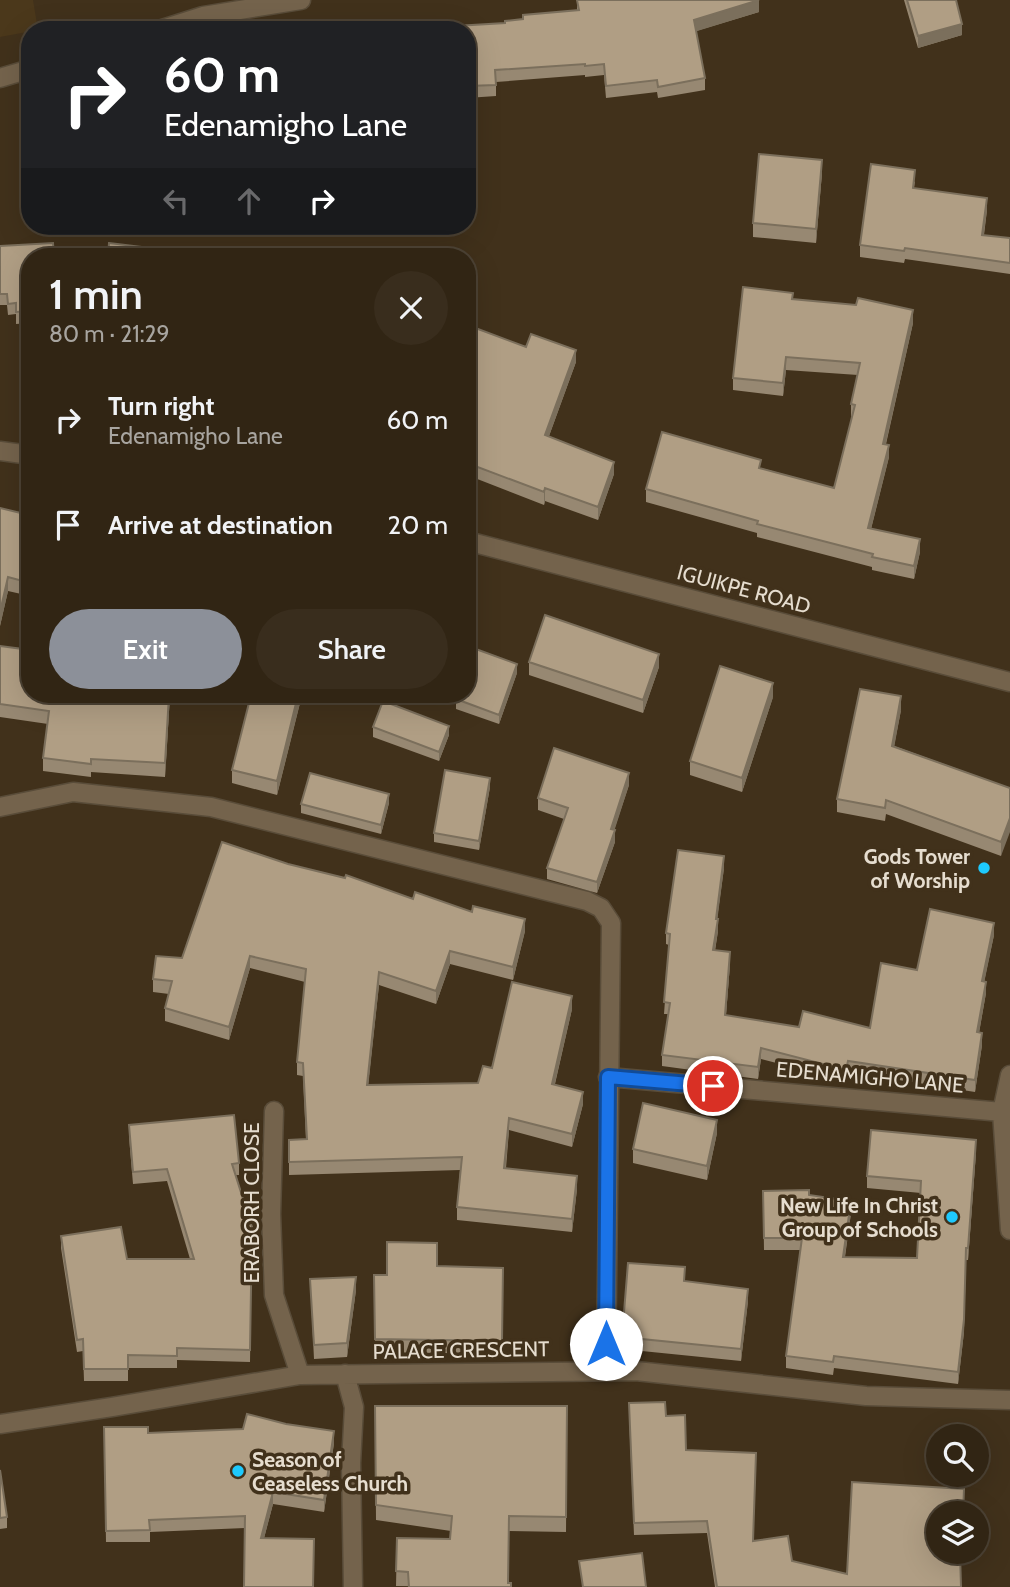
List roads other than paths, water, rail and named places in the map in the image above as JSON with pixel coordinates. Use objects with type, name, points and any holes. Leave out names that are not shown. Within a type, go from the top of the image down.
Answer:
[{"type":"street","points":[[177,21],[202,8],[301,0]]},
{"type":"street","points":[[0,78],[21,72]]},
{"type":"street","points":[[0,451],[21,454]]},
{"type":"street","name":"IGUIKPE ROAD","points":[[476,543],[1010,682]]},
{"type":"street","points":[[0,807],[73,792],[211,807],[587,901],[601,908],[611,923],[606,1371]]},
{"type":"street","points":[[1010,1075],[1002,1112],[1010,1230]]},
{"type":"street","name":"EDENAMIGHO LANE","points":[[608,1077],[1002,1112]]},
{"type":"street","name":"ERABORH CLOSE","points":[[274,1111],[271,1214],[274,1295],[300,1375]]},
{"type":"street","name":"PALACE CRESCENT","points":[[0,1424],[300,1375],[636,1371],[866,1396],[1010,1400]]},
{"type":"street","points":[[345,1374],[354,1407],[351,1464],[353,1587]]},
{"type":"place","name":"Gods Tower of Worship","points":[[984,868]]},
{"type":"place","name":"New Life In Christ Group of Schools","points":[[952,1217]]},
{"type":"place","name":"Season of Ceaseless Church","points":[[238,1471]]}]
